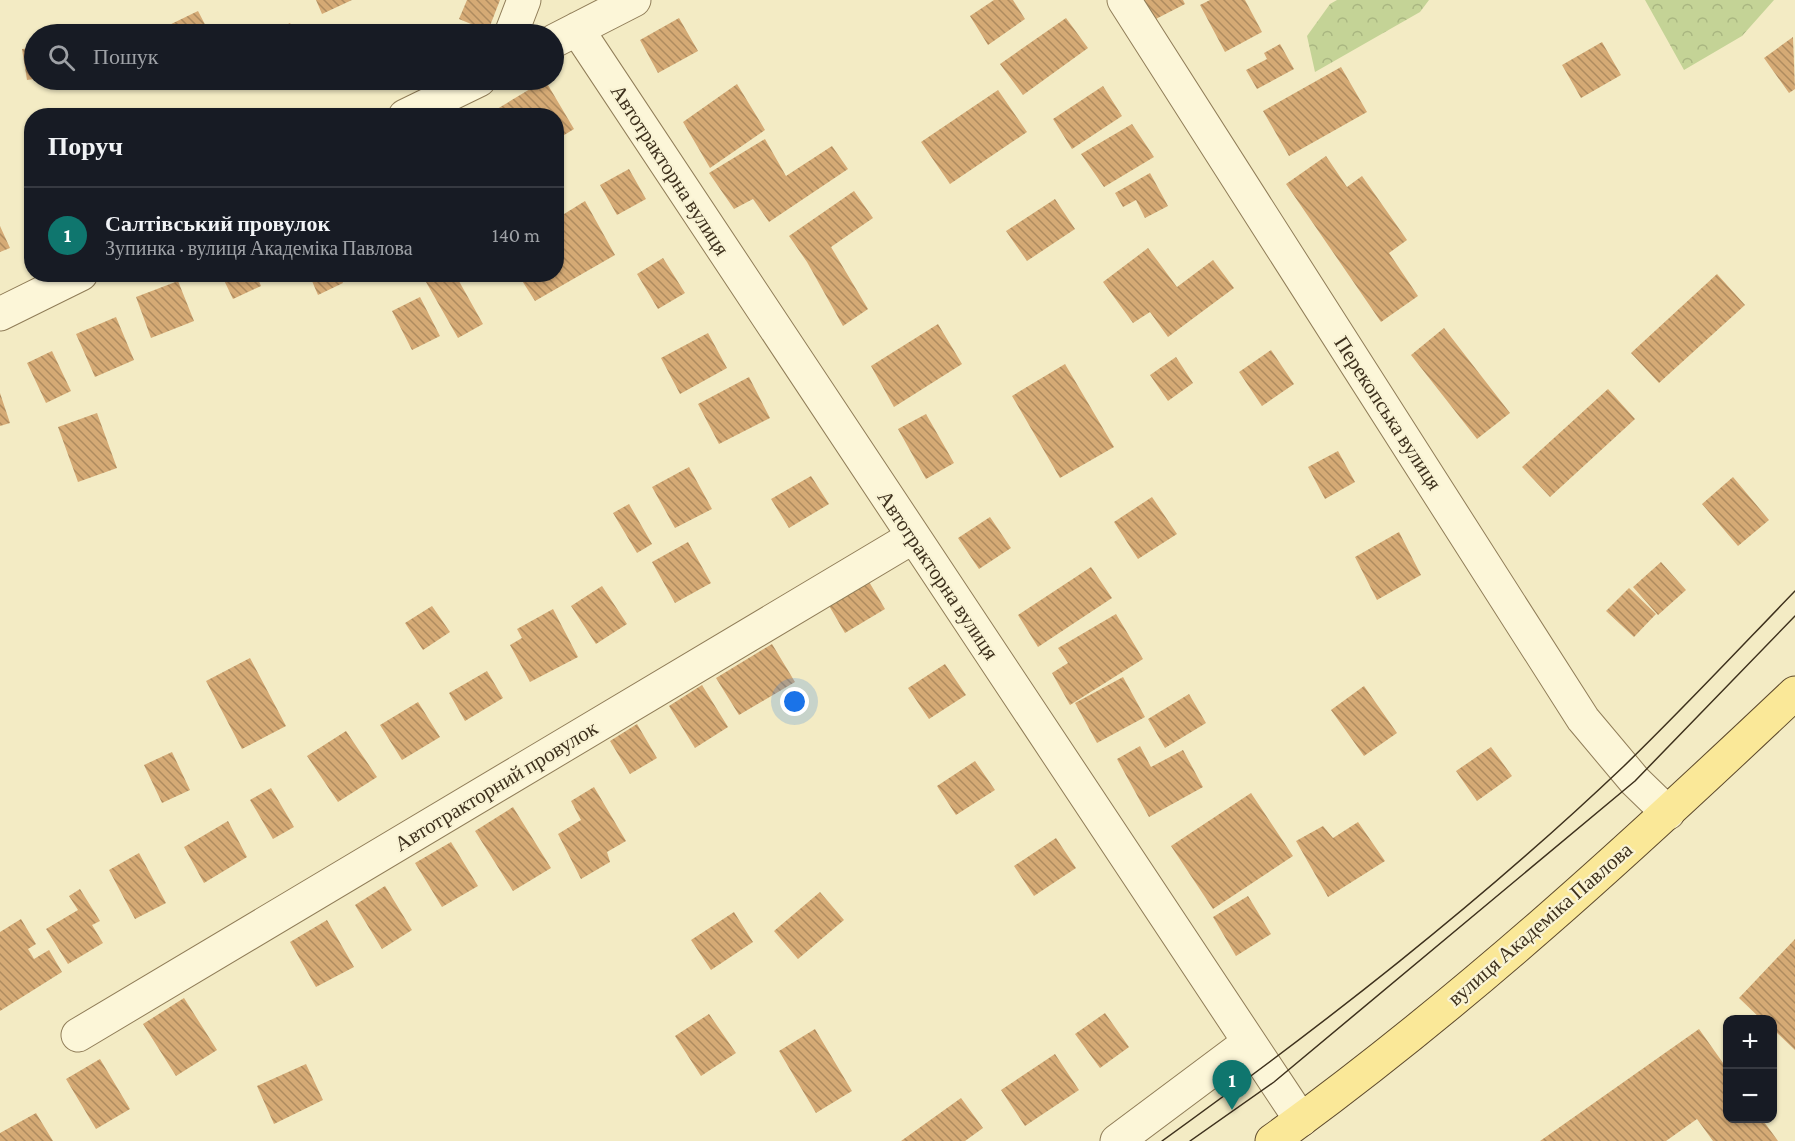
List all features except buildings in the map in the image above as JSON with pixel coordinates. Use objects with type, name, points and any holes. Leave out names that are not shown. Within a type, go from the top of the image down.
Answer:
[{"type":"main road","name":"вулиця Академіка Павлова","points":[[1272,1141],[1502,961],[1668,813],[1795,693]]},
{"type":"street","points":[[516,24],[524,0]]},
{"type":"street","points":[[565,35],[634,0]]},
{"type":"street","name":"Перекопська вулиця","points":[[1124,0],[1583,719],[1635,781],[1668,813]]},
{"type":"street","name":"Автотракторна вулиця","points":[[565,35],[913,537],[1301,1120]]},
{"type":"street","points":[[421,108],[458,90]]},
{"type":"street","points":[[0,314],[65,282]]},
{"type":"street","name":"Автотракторний провулок","points":[[78,1035],[913,537]]},
{"type":"street","points":[[1117,1141],[1248,1042]]},
{"type":"green space","points":[[1337,0],[1429,0],[1420,12],[1315,72],[1307,36],[1330,4]]},
{"type":"green space","points":[[1645,0],[1774,0],[1742,36],[1684,70]]},
{"type":"tram line","points":[[1162,1141],[1341,1007],[1514,866],[1646,745],[1795,591]]},
{"type":"tram line","points":[[1190,1141],[1274,1082],[1635,781],[1795,616]]},
{"type":"place","name":"Салтівський провулок","points":[[1232,1110]]}]
